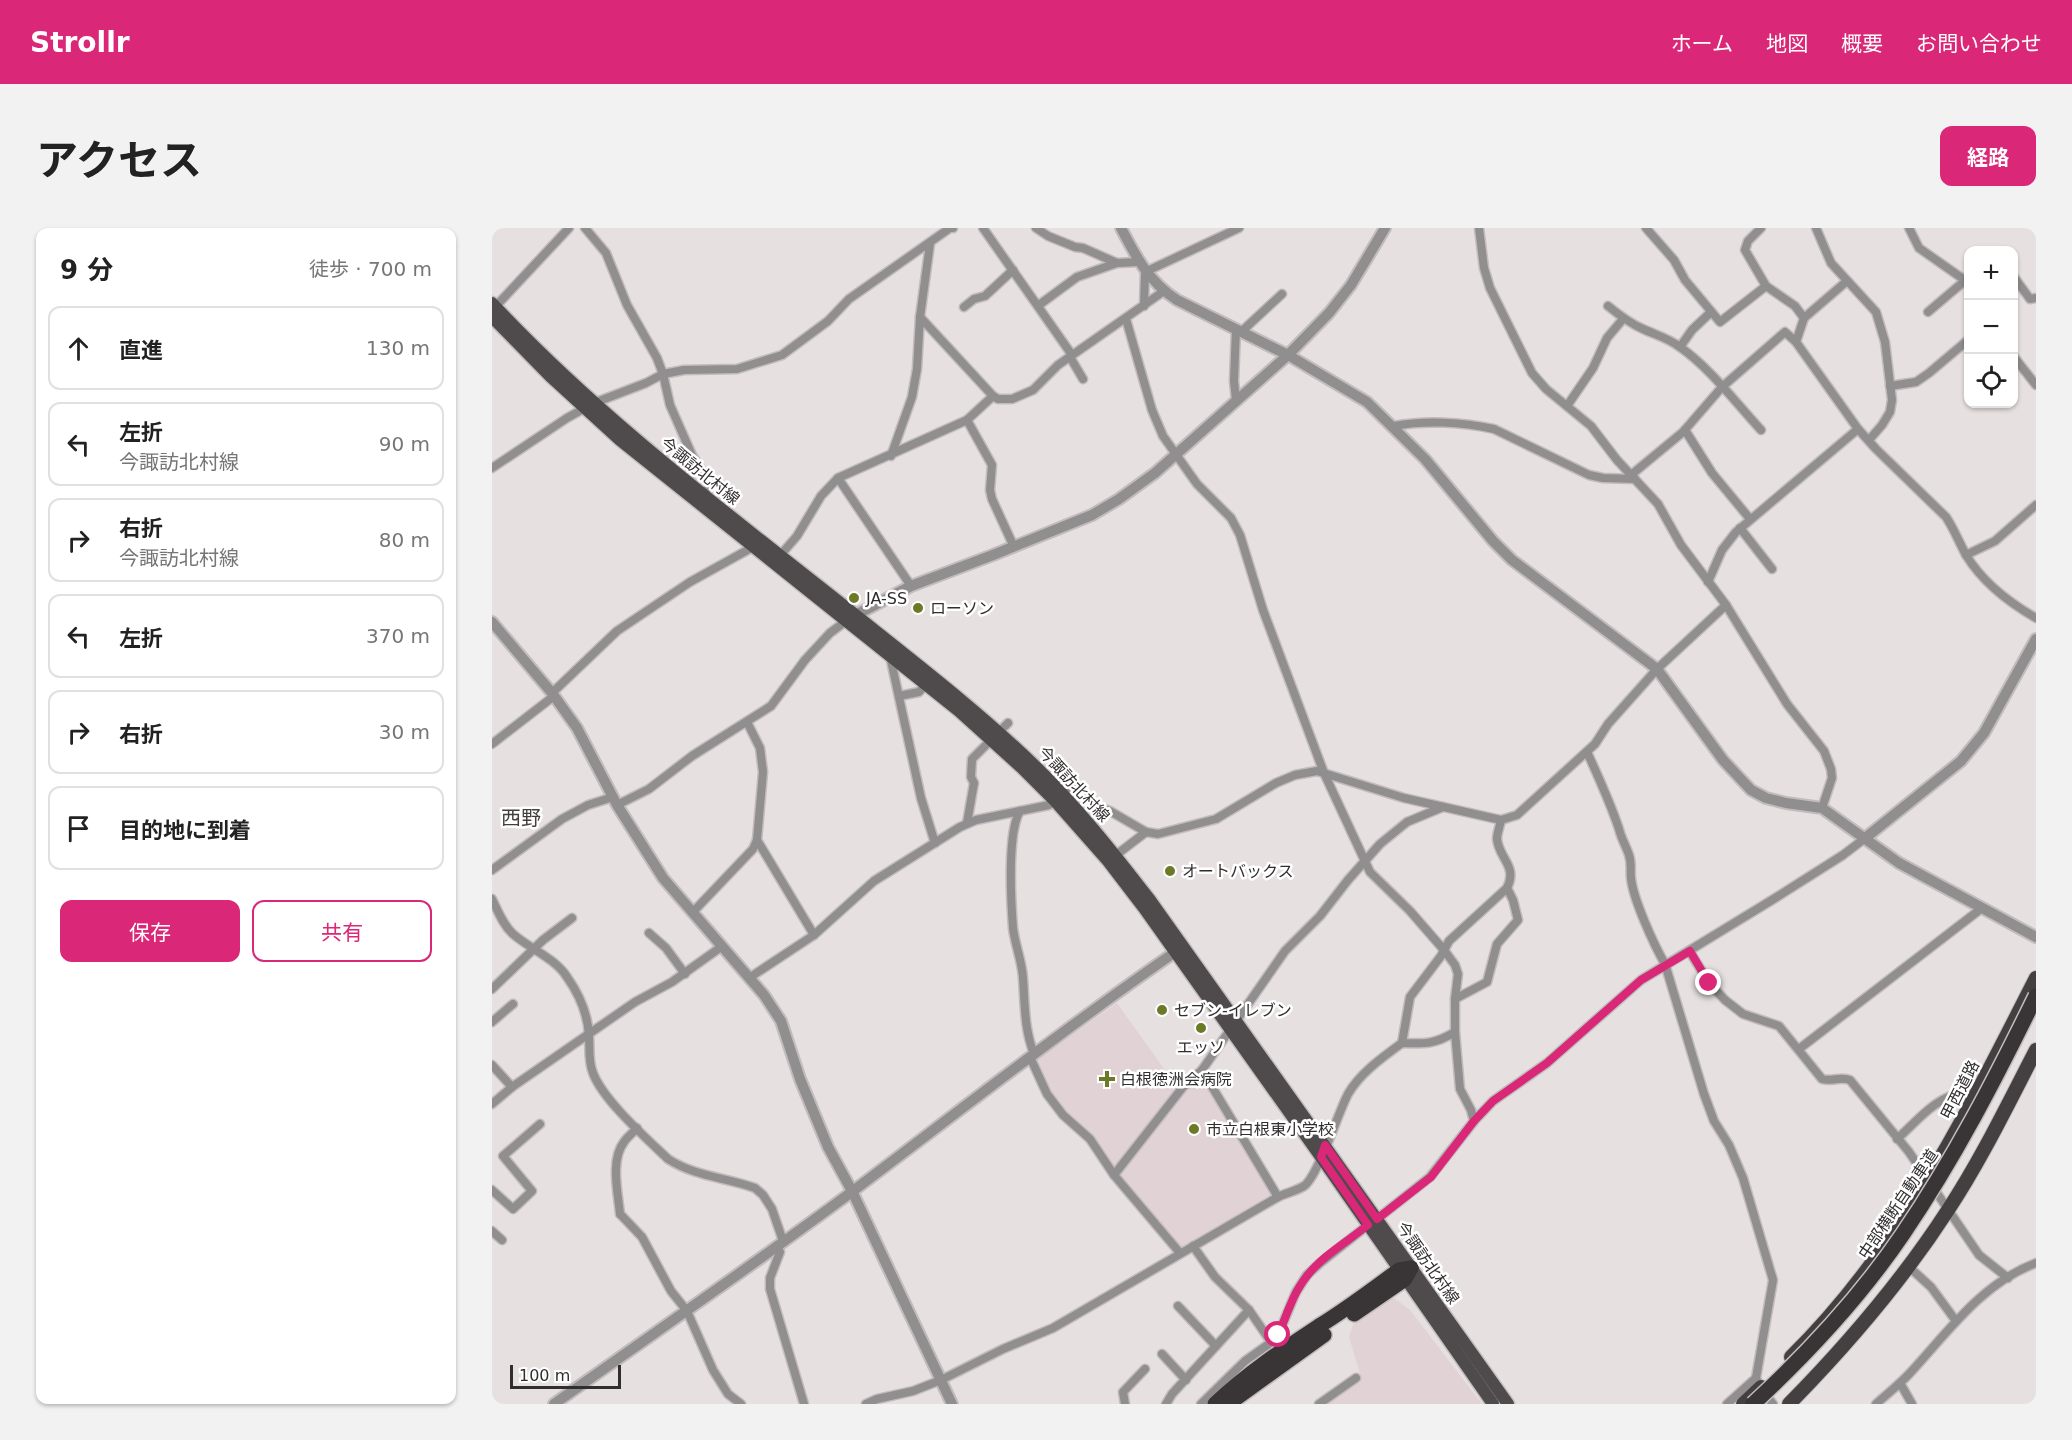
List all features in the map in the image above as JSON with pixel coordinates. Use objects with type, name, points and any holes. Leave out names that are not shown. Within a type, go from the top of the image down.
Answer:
[{"type":"highway","name":"甲西道路","points":[[1743,1404],[1758,1383],[1795,1353],[1883,1248],[1929,1180],[1976,1097],[2036,978]]},
{"type":"highway","name":"中部横断自動車道","points":[[1753,1404],[1820,1337],[1902,1235],[1967,1130],[2036,996]]},
{"type":"highway","name":"中部横断自動車道","points":[[1762,1404],[1831,1333],[1907,1237],[1967,1140],[2036,1008]]},
{"type":"highway","points":[[1789,1404],[1850,1339],[1909,1267],[1949,1209],[2002,1117],[2036,1050]]},
{"type":"highway","points":[[1215,1404],[1243,1378],[1275,1354],[1405,1272]]},
{"type":"highway","points":[[1228,1404],[1405,1272]]},
{"type":"main road","name":"今諏訪北村線","points":[[493,309],[657,471],[753,547],[777,559]]},
{"type":"main road","name":"今諏訪北村線","points":[[589,406],[704,495],[777,559],[851,618],[1000,732],[1116,855],[1179,949],[1373,1222],[1493,1404]]},
{"type":"main road","name":"今諏訪北村線","points":[[851,618],[890,656],[926,684],[1000,732]]},
{"type":"main road","name":"今諏訪北村線","points":[[1059,797],[1179,949]]},
{"type":"main road","name":"今諏訪北村線","points":[[1405,1272],[1508,1404]]},
{"type":"street","points":[[493,309],[569,228]]},
{"type":"street","points":[[585,228],[606,253],[627,305],[657,358],[670,405],[692,455],[710,484],[704,495]]},
{"type":"street","points":[[492,468],[567,418],[663,374],[684,370],[737,369],[782,355],[828,321],[849,299],[951,228]]},
{"type":"street","points":[[983,228],[1039,305],[1083,379]]},
{"type":"street","points":[[1036,228],[1048,236],[1117,263]]},
{"type":"street","points":[[1121,228],[1145,272],[1164,291],[1177,300],[1288,355],[1367,402],[1394,426],[1512,560],[1657,669],[1743,784],[1766,798],[1822,808],[1899,863],[2036,937]]},
{"type":"street","points":[[1145,272],[1239,228]]},
{"type":"street","points":[[492,870],[562,819],[588,805],[615,801],[649,789],[692,756],[771,706],[805,660],[830,633],[851,618],[910,586],[1014,547],[1092,514],[1119,499],[1155,473],[1288,355],[1339,301],[1385,228]]},
{"type":"street","points":[[1479,228],[1484,268],[1490,288],[1525,361],[1546,389],[1591,426],[1658,504],[1681,545],[1726,605],[1787,704],[1828,760],[1832,778],[1822,808]]},
{"type":"street","points":[[1646,228],[1674,260],[1684,280],[1720,322],[1766,286]]},
{"type":"street","points":[[1761,228],[1748,241],[1744,250],[1766,286],[1795,306],[1804,318]]},
{"type":"street","points":[[1816,228],[1831,263],[1876,312],[1885,342],[1892,400],[1890,412],[1869,440]]},
{"type":"street","points":[[1909,228],[1919,248],[1964,278]]},
{"type":"street","points":[[891,456],[912,397],[930,244]]},
{"type":"street","points":[[1039,305],[1077,277],[1117,263],[1139,262]]},
{"type":"street","points":[[964,308],[974,299],[985,296],[1013,270]]},
{"type":"street","points":[[1144,306],[1145,272]]},
{"type":"street","points":[[1796,342],[1804,318],[1847,281]]},
{"type":"street","points":[[2018,283],[2030,299],[2036,298]]},
{"type":"street","points":[[1928,312],[1964,284]]},
{"type":"street","points":[[920,317],[993,396],[998,399],[1012,399],[1033,390],[1058,365],[1164,291]]},
{"type":"street","points":[[1236,400],[1234,381],[1238,330],[1282,294]]},
{"type":"street","points":[[1608,306],[1642,329],[1662,336],[1680,347],[1704,367],[1761,430]]},
{"type":"street","points":[[1680,347],[1692,330],[1711,312]]},
{"type":"street","points":[[1567,406],[1593,368],[1607,338],[1623,318]]},
{"type":"street","points":[[1126,319],[1152,410],[1163,436],[1197,484],[1231,519],[1240,535],[1263,610],[1324,773],[1370,872],[1410,911],[1455,965],[1458,974],[1455,1032],[1460,1089],[1474,1121]]},
{"type":"street","points":[[1394,426],[1416,422],[1481,426],[1494,429],[1589,475],[1603,478],[1633,477],[1685,430],[1722,387],[1785,332],[1796,342],[1858,429],[1946,517],[1966,555],[2004,598],[2036,618]]},
{"type":"street","points":[[1890,386],[1916,381],[1964,343]]},
{"type":"street","points":[[2018,363],[2036,386]]},
{"type":"street","points":[[777,559],[797,536],[821,496],[838,478],[967,420],[993,396]]},
{"type":"street","points":[[967,420],[992,465],[990,490],[992,499],[1014,547]]},
{"type":"street","points":[[1708,582],[1722,550],[1740,528],[1858,429]]},
{"type":"street","points":[[1685,430],[1712,473],[1750,519]]},
{"type":"street","points":[[838,478],[910,586]]},
{"type":"street","points":[[1966,555],[1995,541],[2036,505]]},
{"type":"street","points":[[1740,528],[1772,569]]},
{"type":"street","points":[[492,744],[553,694],[617,631],[690,582],[753,547]]},
{"type":"street","points":[[749,978],[814,935],[874,881],[935,843],[976,820],[1049,805],[1072,785],[1092,805],[1110,811],[1146,832],[1158,834],[1216,819],[1276,783],[1295,775],[1317,771],[1404,798],[1501,820],[1516,815],[1528,807],[1595,744],[1608,724],[1657,669],[1726,605]]},
{"type":"street","points":[[492,622],[553,694],[577,728],[615,801],[657,869],[692,913],[764,995],[781,1021],[818,1123],[952,1404]]},
{"type":"street","points":[[1201,1404],[1245,1361],[1278,1335],[1296,1292],[1307,1275],[1431,1177],[1474,1121],[1493,1101],[1547,1063],[1623,994],[1665,964],[1690,951],[1843,855],[1961,761],[1984,734],[2036,639]]},
{"type":"street","points":[[890,656],[918,787],[935,843]]},
{"type":"street","points":[[899,696],[919,692],[926,684]]},
{"type":"street","points":[[692,913],[753,849],[757,840],[763,772],[760,748],[747,722]]},
{"type":"street","points":[[968,824],[974,783],[971,777],[972,759],[1000,732]]},
{"type":"street","points":[[1587,752],[1614,810],[1619,831],[1629,854],[1632,867],[1631,877],[1638,900],[1655,945],[1665,964],[1704,1094],[1714,1120],[1729,1145],[1743,1178],[1773,1280],[1758,1383],[1773,1404]]},
{"type":"street","points":[[1113,1175],[1183,1087],[1202,1070],[1286,951],[1320,916],[1348,880],[1393,832],[1407,822],[1443,807]]},
{"type":"street","points":[[1020,811],[1011,836],[1014,929],[1023,980],[1024,1017],[1032,1056],[1047,1094],[1063,1115],[1090,1139],[1113,1175],[1180,1253]]},
{"type":"street","points":[[1402,1043],[1410,997],[1449,941],[1507,888],[1511,879],[1511,873],[1497,840],[1501,820]]},
{"type":"street","points":[[1116,855],[1146,832]]},
{"type":"street","points":[[757,840],[814,935]]},
{"type":"street","points":[[1455,999],[1487,982],[1497,944],[1518,920],[1507,888]]},
{"type":"street","points":[[492,899],[505,925],[513,934],[565,973],[577,992],[587,1020],[593,1074],[607,1096],[668,1159],[694,1173],[756,1188],[772,1209],[780,1252],[770,1278],[770,1289],[804,1404]]},
{"type":"street","points":[[1799,1049],[1982,908]]},
{"type":"street","points":[[492,989],[534,948],[572,918]]},
{"type":"street","points":[[649,933],[666,948],[686,974]]},
{"type":"street","points":[[492,1104],[635,1002],[686,974],[722,947]]},
{"type":"street","points":[[554,1404],[780,1244],[1179,949]]},
{"type":"street","points":[[1690,951],[1709,983],[1735,1009],[1754,1019],[1779,1026],[1822,1079],[1827,1081],[1844,1078],[1850,1080],[1929,1180],[1979,1255],[2008,1278]]},
{"type":"street","points":[[492,1022],[513,1004]]},
{"type":"street","points":[[866,1404],[877,1399],[913,1391],[941,1380],[1003,1349],[1053,1328],[1278,1197],[1304,1186],[1310,1180],[1354,1084],[1384,1056],[1402,1043],[1438,1042],[1455,1032]]},
{"type":"street","points":[[492,1065],[513,1087]]},
{"type":"street","points":[[1202,1070],[1278,1197]]},
{"type":"street","points":[[1897,1138],[1939,1102],[1950,1096],[1976,1097]]},
{"type":"street","points":[[492,1190],[513,1209],[532,1191],[503,1156],[540,1124]]},
{"type":"street","points":[[637,1128],[623,1143],[619,1152],[617,1181],[621,1215],[642,1237],[671,1291],[687,1311],[712,1370],[728,1394],[741,1404]]},
{"type":"street","points":[[492,1231],[502,1240]]},
{"type":"street","points":[[1192,1246],[1215,1277],[1249,1310],[1271,1342]]},
{"type":"street","points":[[1876,1404],[1900,1383],[1956,1321],[1984,1295],[2008,1278],[2036,1263]]},
{"type":"street","points":[[1909,1267],[1930,1287],[1956,1321]]},
{"type":"street","points":[[1178,1306],[1216,1346]]},
{"type":"street","points":[[1166,1404],[1249,1310]]},
{"type":"street","points":[[1162,1354],[1186,1380]]},
{"type":"street","points":[[1125,1404],[1123,1392],[1145,1369]]},
{"type":"street","points":[[1319,1404],[1356,1378]]},
{"type":"street","points":[[1727,1404],[1758,1383]]},
{"type":"street","points":[[1900,1383],[1912,1404]]},
{"type":"shaded area","name":"白根徳洲会病院","points":[[1117,1003],[1177,1087],[1114,1170],[1099,1148],[1053,1097],[1037,1072],[1035,1061]]},
{"type":"shaded area","name":"市立白根東小学校","points":[[1193,1081],[1205,1083],[1278,1197],[1180,1253],[1114,1175]]},
{"type":"shaded area","points":[[1394,1298],[1410,1310],[1482,1404],[1326,1404],[1360,1380],[1349,1337],[1353,1324],[1376,1304]]},
{"type":"place","name":"JA-SS","points":[[854,598]]},
{"type":"place","name":"ローソン","points":[[918,608]]},
{"type":"place","name":"オートバックス","points":[[1170,871]]},
{"type":"place","name":"セブン-イレブン","points":[[1162,1010]]},
{"type":"place","name":"エッソ","points":[[1201,1028]]},
{"type":"place","name":"白根徳洲会病院","points":[[1107,1079]]},
{"type":"place","name":"市立白根東小学校","points":[[1194,1129]]},
{"type":"district","name":"西野","points":[[521,818]]},
{"type":"route","points":[[1278,1335],[1296,1292],[1307,1275],[1368,1225],[1321,1157],[1325,1145],[1377,1219],[1431,1177],[1447,1154],[1493,1101],[1547,1063],[1641,980],[1690,951],[1709,983]]}]
